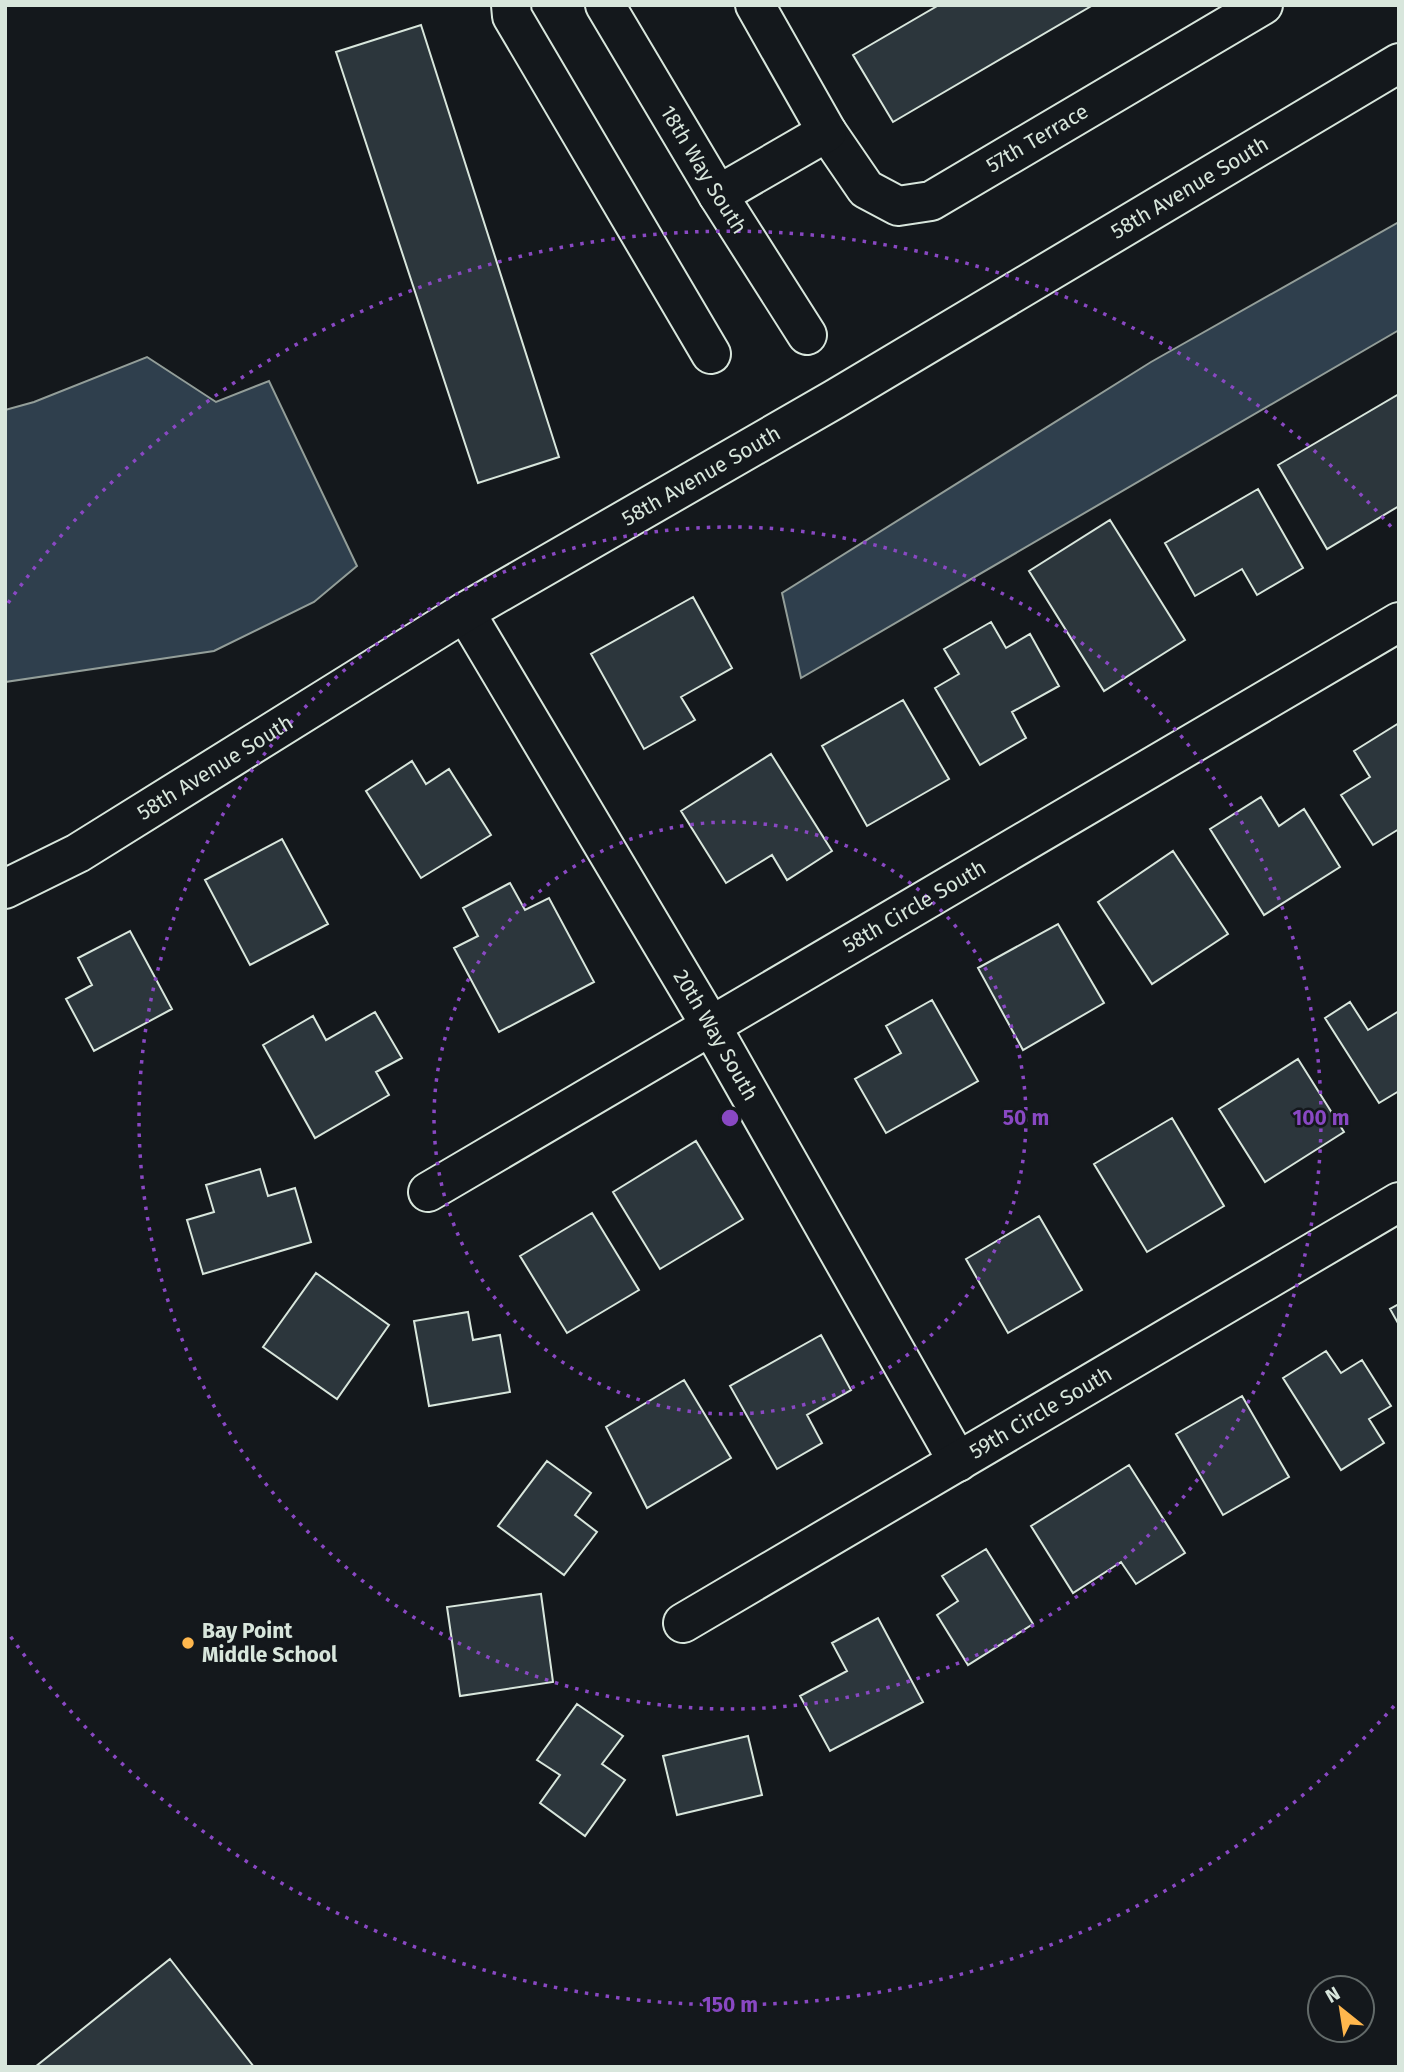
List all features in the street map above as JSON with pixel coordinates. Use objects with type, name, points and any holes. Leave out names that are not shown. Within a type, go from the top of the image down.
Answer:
[{"type":"street","points":[[511,5],[512,16],[711,354]]},
{"type":"street","name":"18th Way South","points":[[604,5],[718,195],[807,335]]},
{"type":"street","name":"57th Terrace","points":[[755,5],[827,132],[866,188],[898,206],[931,201],[1263,5]]},
{"type":"street","name":"58th Avenue South","points":[[5,889],[78,853],[465,612],[847,391],[1399,63]]},
{"type":"street","points":[[718,195],[827,132]]},
{"type":"street","name":"20th Way South","points":[[465,612],[711,1026],[958,1462]]},
{"type":"street","name":"58th Circle South","points":[[428,1192],[1399,622]]},
{"type":"street","name":"59th Circle South","points":[[683,1623],[1399,1202]]},
{"type":"water","points":[[1399,222],[1399,330],[801,678],[782,593],[1151,362]]},
{"type":"water","points":[[147,357],[216,402],[269,381],[357,566],[314,602],[214,651],[5,682],[5,410],[34,402]]},
{"type":"building","points":[[939,5],[1093,5],[893,122],[853,55]]},
{"type":"building","points":[[421,25],[559,457],[478,483],[336,52]]},
{"type":"building","points":[[1399,394],[1399,506],[1327,549],[1278,465]]},
{"type":"building","points":[[1258,489],[1303,568],[1257,595],[1242,569],[1195,596],[1165,543]]},
{"type":"building","points":[[1110,520],[1185,640],[1104,691],[1029,571]]},
{"type":"building","points":[[693,597],[732,668],[681,697],[695,720],[644,749],[591,654]]},
{"type":"building","points":[[991,622],[1006,648],[1030,634],[1059,686],[1012,712],[1026,738],[980,765],[935,688],[959,674],[944,649]]},
{"type":"building","points":[[903,700],[949,779],[867,826],[822,746]]},
{"type":"building","points":[[1399,723],[1399,829],[1373,845],[1341,795],[1370,777],[1354,751]]},
{"type":"building","points":[[771,754],[832,851],[787,880],[772,855],[726,883],[681,811]]},
{"type":"building","points":[[412,761],[426,784],[449,769],[491,835],[421,878],[366,791]]},
{"type":"building","points":[[1261,797],[1279,826],[1304,809],[1340,867],[1264,915],[1210,829]]},
{"type":"building","points":[[282,839],[328,924],[250,965],[205,880]]},
{"type":"building","points":[[1173,851],[1228,934],[1152,984],[1098,902]]},
{"type":"building","points":[[510,883],[525,910],[549,898],[594,982],[499,1032],[454,948],[478,936],[463,908]]},
{"type":"building","points":[[1058,924],[1104,1003],[1023,1050],[978,968]]},
{"type":"building","points":[[130,931],[172,1009],[94,1051],[66,999],[92,985],[78,958]]},
{"type":"building","points":[[932,1000],[978,1081],[886,1133],[855,1079],[901,1053],[886,1026]]},
{"type":"building","points":[[1350,1002],[1368,1030],[1399,1011],[1399,1091],[1379,1103],[1325,1018]]},
{"type":"building","points":[[375,1012],[402,1058],[376,1072],[389,1095],[315,1138],[263,1045],[313,1016],[326,1040]]},
{"type":"building","points":[[1298,1059],[1344,1132],[1265,1182],[1219,1109]]},
{"type":"building","points":[[1172,1118],[1224,1206],[1147,1252],[1094,1164]]},
{"type":"building","points":[[696,1141],[743,1219],[660,1269],[613,1192]]},
{"type":"building","points":[[260,1169],[268,1196],[295,1188],[311,1242],[203,1274],[187,1220],[214,1212],[206,1185]]},
{"type":"building","points":[[592,1213],[639,1290],[567,1333],[520,1256]]},
{"type":"building","points":[[1039,1216],[1082,1290],[1008,1333],[966,1259]]},
{"type":"building","points":[[316,1273],[389,1325],[337,1399],[263,1347]]},
{"type":"building","points":[[1399,1304],[1399,1325],[1390,1309]]},
{"type":"building","points":[[468,1312],[473,1340],[500,1335],[510,1392],[429,1406],[414,1321]]},
{"type":"building","points":[[821,1335],[851,1390],[807,1415],[822,1443],[777,1469],[730,1386]]},
{"type":"building","points":[[1326,1351],[1341,1373],[1362,1360],[1391,1406],[1369,1419],[1384,1443],[1341,1470],[1283,1378]]},
{"type":"building","points":[[684,1380],[731,1458],[647,1508],[606,1427]]},
{"type":"building","points":[[1242,1396],[1289,1477],[1223,1515],[1176,1434]]},
{"type":"building","points":[[547,1461],[591,1493],[575,1515],[597,1532],[564,1575],[498,1526]]},
{"type":"building","points":[[1129,1465],[1185,1553],[1136,1584],[1121,1562],[1073,1593],[1031,1526]]},
{"type":"building","points":[[986,1549],[1033,1624],[968,1665],[937,1615],[958,1601],[942,1576]]},
{"type":"building","points":[[541,1594],[553,1682],[460,1696],[447,1607]]},
{"type":"building","points":[[878,1618],[923,1702],[830,1751],[800,1696],[847,1671],[832,1643]]},
{"type":"building","points":[[577,1704],[623,1736],[602,1764],[625,1780],[585,1836],[540,1803],[560,1775],[537,1760]]},
{"type":"building","points":[[748,1736],[762,1795],[677,1815],[663,1756]]},
{"type":"building","points":[[170,1959],[254,2067],[35,2067]]},
{"type":"place","name":"Bay Point Middle School","points":[[188,1643]]}]
